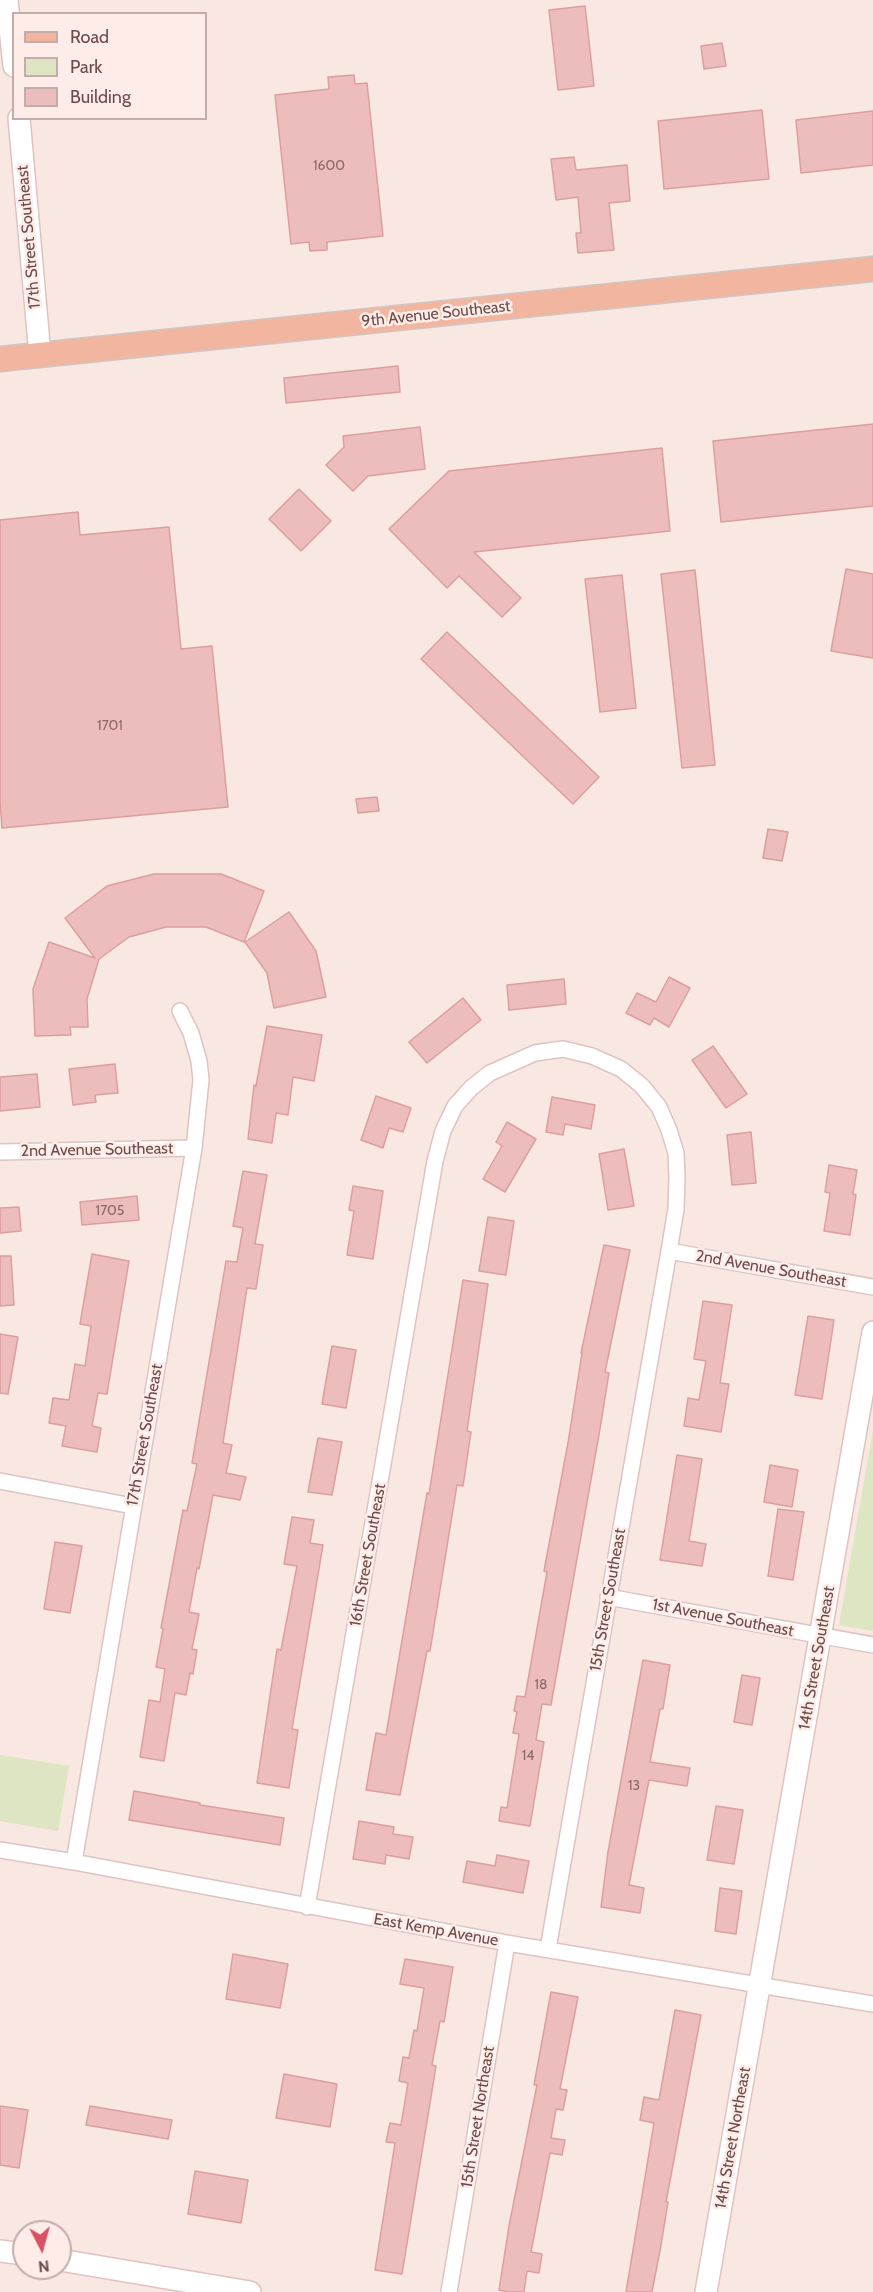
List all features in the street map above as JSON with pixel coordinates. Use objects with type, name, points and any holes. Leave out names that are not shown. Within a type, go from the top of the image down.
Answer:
[{"type":"main road","name":"9th Avenue Southeast","points":[[0,359],[873,269]]},
{"type":"street","points":[[7,0],[12,47]]},
{"type":"street","name":"17th Street Southeast","points":[[19,120],[40,355]]},
{"type":"street","name":"17th Street Southeast","points":[[74,1862],[194,1148],[201,1080],[200,1061],[191,1033],[180,1011]]},
{"type":"street","name":"16th Street Southeast","points":[[307,1906],[435,1161],[443,1131],[455,1106],[471,1088],[490,1073],[535,1053],[564,1049],[592,1056]]},
{"type":"street","name":"15th Street Southeast","points":[[548,1949],[676,1209],[676,1153],[659,1107],[642,1086],[621,1069],[592,1056]]},
{"type":"street","name":"2nd Avenue Southeast","points":[[0,1152],[194,1148]]},
{"type":"street","name":"2nd Avenue Southeast","points":[[669,1251],[873,1287]]},
{"type":"street","name":"14th Street Southeast","points":[[761,1984],[873,1332]]},
{"type":"street","points":[[0,1481],[133,1506]]},
{"type":"street","name":"1st Avenue Southeast","points":[[608,1597],[873,1645]]},
{"type":"street","name":"East Kemp Avenue","points":[[0,1850],[507,1943],[873,2004]]},
{"type":"street","name":"15th Street Northeast","points":[[448,2292],[507,1943]]},
{"type":"street","name":"14th Street Northeast","points":[[706,2292],[761,1984]]},
{"type":"street","points":[[72,2262],[250,2292]]},
{"type":"green space","points":[[873,1430],[873,1631],[839,1625]]},
{"type":"green space","points":[[0,1755],[69,1766],[58,1831],[0,1821]]},
{"type":"building","points":[[585,6],[594,86],[558,90],[549,10]]},
{"type":"building","points":[[722,43],[726,66],[704,69],[701,46]]},
{"type":"building","points":[[354,75],[355,84],[367,83],[383,236],[327,242],[327,250],[310,251],[309,242],[291,244],[275,95],[329,89],[328,77]]},
{"type":"building","points":[[762,110],[769,179],[664,189],[658,121]]},
{"type":"building","points":[[873,111],[873,165],[801,173],[796,120]]},
{"type":"building","points":[[574,157],[576,170],[627,165],[630,201],[609,203],[614,250],[578,253],[576,233],[581,233],[578,197],[556,200],[551,159]]},
{"type":"building","points":[[398,366],[400,392],[286,403],[284,378]]},
{"type":"building","points":[[873,424],[873,506],[721,522],[713,441]]},
{"type":"building","points":[[420,427],[425,469],[368,476],[353,491],[326,465],[344,447],[343,436]]},
{"type":"building","points":[[662,448],[670,531],[474,552],[521,598],[502,617],[459,576],[447,588],[389,529],[449,471]]},
{"type":"building","points":[[299,489],[331,521],[301,551],[269,519]]},
{"type":"building","points":[[78,512],[80,535],[169,527],[181,649],[212,646],[228,807],[2,828],[0,802],[0,520]]},
{"type":"building","points":[[846,569],[873,574],[873,658],[831,651]]},
{"type":"building","points":[[695,570],[715,765],[682,768],[661,574]]},
{"type":"building","points":[[622,575],[636,708],[600,712],[585,579]]},
{"type":"building","points":[[447,632],[599,777],[573,804],[421,659]]},
{"type":"building","points":[[377,797],[379,811],[358,813],[356,799]]},
{"type":"building","points":[[768,829],[788,832],[782,861],[763,858]]},
{"type":"building","points":[[154,874],[221,874],[264,891],[244,942],[206,927],[166,927],[129,937],[99,959],[87,999],[88,1027],[70,1027],[71,1035],[35,1036],[33,989],[49,942],[95,958],[65,918],[107,886]]},
{"type":"building","points":[[289,912],[316,951],[326,997],[274,1008],[267,973],[245,942]]},
{"type":"building","points":[[669,977],[690,988],[669,1027],[654,1018],[650,1025],[626,1013],[637,993],[656,1002]]},
{"type":"building","points":[[564,979],[566,1004],[509,1010],[507,985]]},
{"type":"building","points":[[463,998],[481,1020],[427,1063],[409,1042]]},
{"type":"building","points":[[267,1026],[322,1035],[314,1081],[293,1077],[288,1115],[276,1113],[272,1143],[248,1139],[254,1085],[256,1086]]},
{"type":"building","points":[[713,1046],[747,1094],[726,1108],[692,1060]]},
{"type":"building","points":[[115,1064],[118,1093],[95,1095],[96,1102],[73,1105],[69,1069]]},
{"type":"building","points":[[37,1074],[40,1107],[0,1111],[0,1077]]},
{"type":"building","points":[[376,1096],[411,1108],[403,1132],[389,1128],[383,1148],[361,1140]]},
{"type":"building","points":[[552,1097],[595,1105],[591,1129],[565,1124],[563,1135],[546,1132]]},
{"type":"building","points":[[507,1122],[536,1139],[505,1192],[483,1179],[502,1146],[496,1142]]},
{"type":"building","points":[[751,1132],[756,1183],[732,1185],[727,1135]]},
{"type":"building","points":[[624,1149],[634,1206],[608,1210],[599,1154]]},
{"type":"building","points":[[829,1165],[857,1170],[850,1235],[824,1231],[830,1193],[825,1192]]},
{"type":"building","points":[[243,1171],[267,1175],[255,1244],[263,1245],[256,1289],[247,1288],[223,1443],[232,1445],[226,1473],[246,1477],[240,1500],[213,1495],[189,1612],[199,1614],[192,1649],[197,1650],[193,1674],[190,1673],[186,1695],[175,1693],[164,1761],[140,1757],[149,1700],[160,1702],[165,1669],[156,1667],[163,1629],[161,1628],[183,1510],[187,1511],[197,1464],[192,1463],[226,1261],[237,1262],[243,1228],[233,1226]]},
{"type":"building","points":[[353,1186],[383,1191],[373,1259],[347,1255],[354,1211],[349,1210]]},
{"type":"building","points":[[137,1196],[139,1220],[82,1225],[80,1202]]},
{"type":"building","points":[[19,1207],[21,1231],[0,1233],[0,1208]]},
{"type":"building","points":[[488,1217],[514,1221],[506,1275],[479,1271]]},
{"type":"building","points":[[604,1245],[630,1250],[605,1372],[609,1373],[600,1429],[551,1705],[542,1704],[536,1740],[544,1742],[530,1826],[499,1821],[501,1807],[507,1808],[519,1734],[513,1733],[517,1712],[514,1711],[517,1696],[525,1697],[581,1353]]},
{"type":"building","points":[[92,1254],[129,1261],[107,1394],[98,1393],[92,1426],[101,1428],[97,1452],[62,1446],[66,1426],[49,1423],[53,1398],[69,1400],[75,1364],[85,1366],[91,1326],[80,1324]]},
{"type":"building","points":[[0,1256],[11,1256],[14,1305],[0,1306]]},
{"type":"building","points":[[463,1280],[488,1284],[467,1431],[471,1432],[463,1486],[457,1485],[430,1651],[427,1651],[400,1795],[366,1790],[376,1733],[386,1735],[427,1493],[429,1494]]},
{"type":"building","points":[[703,1301],[732,1305],[720,1383],[729,1384],[721,1432],[684,1426],[688,1398],[699,1400],[706,1361],[694,1359]]},
{"type":"building","points":[[808,1316],[834,1320],[822,1399],[795,1395]]},
{"type":"building","points":[[0,1334],[18,1337],[8,1394],[0,1393]]},
{"type":"building","points":[[332,1346],[356,1350],[346,1408],[322,1404]]},
{"type":"building","points":[[318,1438],[342,1442],[332,1495],[308,1492]]},
{"type":"building","points":[[677,1455],[702,1459],[689,1541],[706,1544],[702,1566],[660,1560]]},
{"type":"building","points":[[770,1465],[798,1470],[792,1507],[764,1502]]},
{"type":"building","points":[[778,1509],[804,1512],[793,1580],[768,1576]]},
{"type":"building","points":[[292,1517],[314,1520],[310,1543],[323,1545],[292,1729],[298,1730],[289,1788],[257,1783],[277,1649],[281,1650],[297,1566],[284,1564]]},
{"type":"building","points":[[55,1542],[82,1546],[70,1613],[44,1609]]},
{"type":"building","points":[[643,1660],[670,1665],[663,1709],[660,1709],[650,1762],[690,1768],[687,1786],[649,1780],[629,1885],[644,1888],[640,1913],[601,1907],[608,1852]]},
{"type":"building","points":[[742,1675],[760,1678],[752,1725],[734,1722]]},
{"type":"building","points":[[134,1791],[200,1803],[200,1805],[284,1818],[280,1845],[129,1820]]},
{"type":"building","points":[[716,1806],[743,1810],[734,1864],[707,1860]]},
{"type":"building","points":[[359,1821],[394,1827],[393,1834],[413,1837],[409,1859],[386,1855],[385,1864],[353,1859]]},
{"type":"building","points":[[497,1855],[529,1861],[523,1893],[463,1882],[467,1861],[495,1866]]},
{"type":"building","points":[[720,1888],[742,1891],[736,1934],[715,1931]]},
{"type":"building","points":[[233,1954],[288,1964],[280,2008],[226,1999]]},
{"type":"building","points":[[405,1959],[453,1967],[444,2022],[440,2021],[432,2065],[436,2066],[402,2274],[375,2270],[395,2143],[386,2142],[390,2123],[401,2125],[408,2083],[399,2081],[403,2057],[409,2058],[414,2030],[417,2031],[424,1988],[400,1984]]},
{"type":"building","points":[[551,1992],[578,1997],[560,2089],[567,2090],[563,2110],[556,2109],[551,2138],[565,2140],[562,2155],[550,2153],[531,2252],[542,2254],[539,2273],[527,2271],[524,2292],[508,2292],[499,2290],[509,2226],[537,2085],[534,2085]]},
{"type":"building","points":[[675,2010],[701,2015],[666,2202],[668,2202],[652,2292],[626,2292],[654,2123],[640,2120],[644,2097],[659,2100]]},
{"type":"building","points":[[284,2074],[337,2084],[330,2127],[276,2118]]},
{"type":"building","points":[[0,2106],[28,2110],[19,2168],[0,2165]]},
{"type":"building","points":[[90,2106],[172,2120],[168,2139],[86,2125]]},
{"type":"building","points":[[195,2171],[248,2180],[241,2223],[188,2214]]}]
